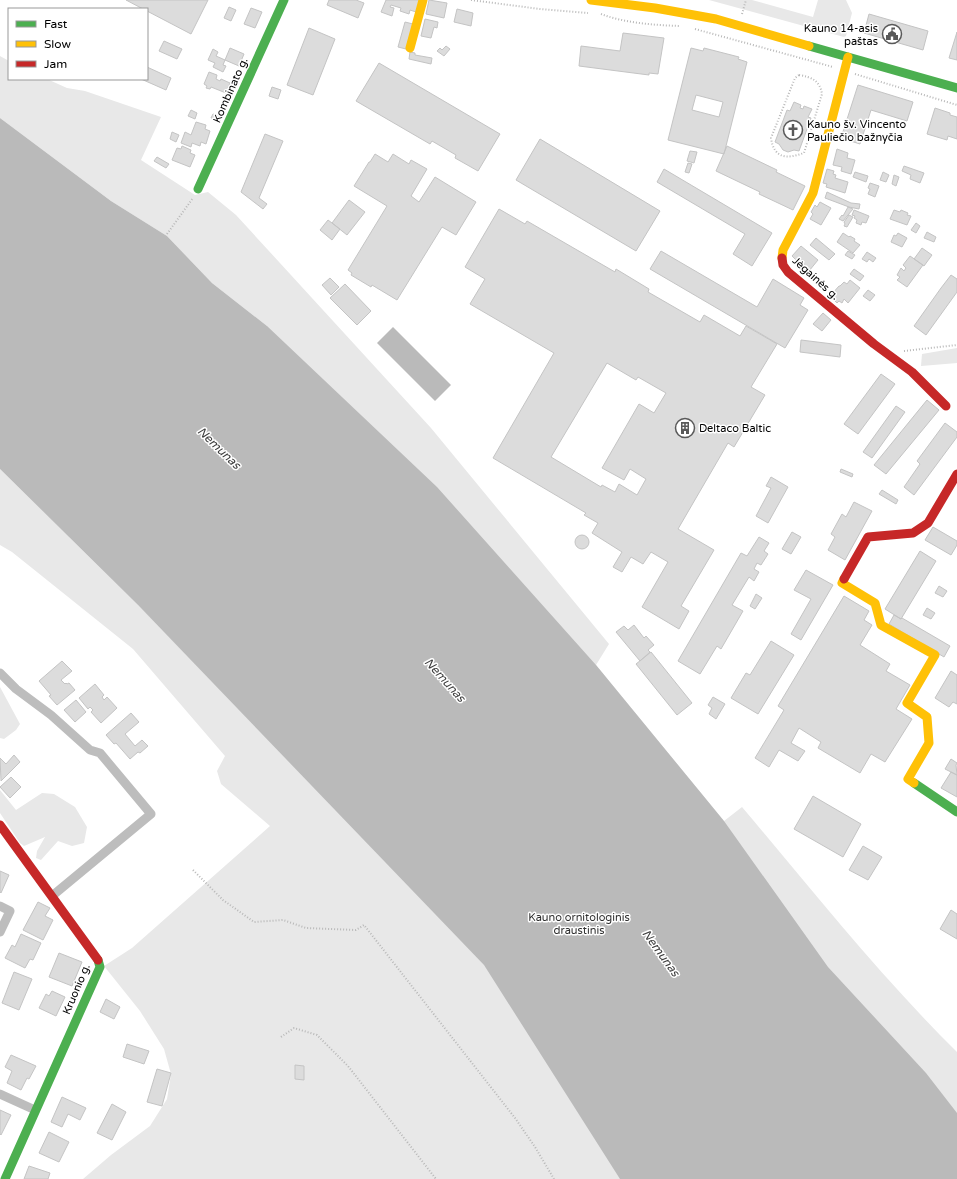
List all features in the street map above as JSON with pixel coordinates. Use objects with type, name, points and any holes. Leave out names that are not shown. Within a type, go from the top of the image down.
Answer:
[{"type":"street","name":"Kombinato g.","points":[[198,189],[284,0]]},
{"type":"street","points":[[410,48],[423,0]]},
{"type":"street","points":[[591,0],[654,8],[716,19],[957,88]]},
{"type":"street","name":"Jėgainės g.","points":[[848,57],[813,193],[783,250],[781,257],[783,265],[788,272],[874,344],[912,372],[946,406]]},
{"type":"street","points":[[957,474],[928,524],[913,533],[868,537],[842,583],[875,603],[880,625],[935,656],[907,703],[927,717],[929,743],[908,779],[957,812]]},
{"type":"street","points":[[0,673],[16,689],[51,715],[90,750],[100,753],[151,814],[52,896]]},
{"type":"street","name":"Kruonio g.","points":[[0,825],[100,963],[100,967],[5,1179]]},
{"type":"street","points":[[0,906],[10,911],[0,932]]},
{"type":"street","points":[[0,1094],[35,1110]]},
{"type":"path","points":[[471,0],[540,9],[592,13]]},
{"type":"path","points":[[598,14],[621,20],[655,25],[685,26]]},
{"type":"path","points":[[692,28],[845,71],[957,105]]},
{"type":"path","points":[[800,75],[811,77],[821,87],[822,94],[804,153],[792,157],[780,155],[772,147],[771,138],[795,78],[800,75]]},
{"type":"path","points":[[167,234],[198,189]]},
{"type":"path","points":[[889,355],[912,349],[957,345]]},
{"type":"path","points":[[193,870],[223,900],[254,922],[283,920],[306,928],[356,930],[364,924],[515,1118],[554,1179]]},
{"type":"path","points":[[281,1037],[294,1028],[317,1036],[348,1066],[436,1179]]},
{"type":"green space","points":[[709,0],[752,0],[813,17],[818,0],[846,0],[852,13],[846,36],[844,37]]},
{"type":"green space","points":[[0,56],[8,60],[8,80],[49,80],[67,88],[85,91],[161,117],[141,160],[195,195],[208,192],[236,215],[431,428],[609,644],[596,665],[724,821],[742,807],[874,963],[957,1052],[957,1179],[83,1179],[111,1155],[150,1126],[167,1099],[171,1074],[164,1049],[140,1011],[104,966],[132,948],[270,826],[221,784],[217,771],[225,756],[133,649],[12,552],[0,545],[0,469],[138,605],[210,679],[267,326],[212,283],[167,236],[111,201],[0,118]]},
{"type":"green space","points":[[957,348],[957,363],[921,366],[922,354]]},
{"type":"green space","points":[[0,687],[20,724],[16,730],[4,739],[0,738]]},
{"type":"green space","points":[[0,790],[16,810],[42,793],[54,794],[75,807],[87,827],[84,843],[72,846],[58,841],[41,860],[36,858],[37,851],[45,837],[24,846],[20,843],[0,813]]},
{"type":"water","name":"Kauno ornitologinis draustinis","points":[[0,118],[111,201],[167,236],[212,283],[267,326],[437,487],[596,665],[724,821],[828,967],[926,1073],[957,1113],[957,1179],[620,1179],[484,965],[138,605],[0,469]]},
{"type":"water","points":[[393,327],[451,385],[435,401],[377,343]]},
{"type":"building","points":[[126,0],[208,0],[191,34],[148,12],[148,8],[141,8]]},
{"type":"building","points":[[329,0],[356,0],[364,3],[358,18],[327,5]]},
{"type":"building","points":[[386,0],[420,0],[416,12],[410,10],[409,14],[400,11],[401,8],[391,5],[390,7],[394,8],[392,16],[381,12]]},
{"type":"building","points":[[429,0],[447,3],[444,18],[426,14]]},
{"type":"building","points":[[229,7],[236,10],[231,21],[224,18]]},
{"type":"building","points":[[251,8],[262,12],[255,28],[244,24]]},
{"type":"building","points":[[457,9],[473,13],[471,26],[454,22]]},
{"type":"building","points":[[869,14],[928,31],[923,50],[864,33]]},
{"type":"building","points":[[425,19],[438,22],[437,28],[434,27],[431,38],[421,36]]},
{"type":"building","points":[[405,22],[413,24],[406,49],[398,47]]},
{"type":"building","points":[[309,28],[335,39],[313,95],[287,85]]},
{"type":"building","points":[[957,32],[957,60],[949,58]]},
{"type":"building","points":[[623,33],[664,38],[658,74],[649,73],[649,75],[579,66],[581,46],[620,51]]},
{"type":"building","points":[[164,41],[182,49],[177,59],[159,51]]},
{"type":"building","points":[[446,46],[450,49],[444,56],[437,51],[440,48],[442,50]]},
{"type":"building","points":[[230,48],[244,54],[239,66],[225,60]]},
{"type":"building","points":[[691,48],[703,51],[704,48],[739,57],[738,59],[747,62],[724,154],[668,140]],"holes":[[[696,95],[723,102],[719,117],[692,110]]]},
{"type":"building","points":[[213,49],[218,52],[216,56],[225,60],[223,65],[226,66],[223,72],[213,67],[215,63],[208,60]]},
{"type":"building","points":[[410,52],[415,53],[415,55],[432,58],[431,64],[409,59]]},
{"type":"building","points":[[379,63],[500,134],[478,171],[455,158],[456,155],[432,141],[430,144],[356,101]]},
{"type":"building","points":[[148,67],[171,78],[166,90],[143,80],[148,80]]},
{"type":"building","points":[[209,72],[217,75],[216,79],[220,81],[221,79],[230,83],[226,93],[211,87],[210,89],[206,88],[207,86],[204,84]]},
{"type":"building","points":[[858,85],[913,102],[907,121],[871,110],[860,144],[841,138]]},
{"type":"building","points":[[272,87],[281,90],[278,99],[269,96]]},
{"type":"building","name":"Kauno šv. Vincento Pauliečio bažnyčia","points":[[794,102],[801,105],[800,108],[803,109],[804,106],[812,109],[808,117],[811,118],[799,151],[794,150],[788,152],[783,150],[779,144],[775,142],[787,110],[790,111]]},
{"type":"building","points":[[935,108],[957,117],[957,139],[948,136],[947,140],[927,134]]},
{"type":"building","points":[[191,110],[197,113],[195,119],[188,116]]},
{"type":"building","points":[[213,114],[221,117],[220,122],[211,118]]},
{"type":"building","points":[[196,122],[206,125],[205,129],[210,131],[206,144],[201,142],[200,146],[192,143],[191,147],[181,143],[185,132],[191,135]]},
{"type":"building","points":[[172,132],[179,135],[176,142],[170,139]]},
{"type":"building","points":[[265,134],[283,141],[259,198],[267,204],[263,209],[241,192]]},
{"type":"building","points":[[540,139],[660,211],[636,251],[516,180]]},
{"type":"building","points":[[182,146],[191,150],[190,153],[195,155],[190,167],[172,160],[177,148],[181,149]]},
{"type":"building","points":[[727,146],[777,170],[776,172],[805,186],[793,210],[716,171]]},
{"type":"building","points":[[837,149],[848,153],[847,158],[855,160],[851,174],[841,171],[842,167],[833,165]]},
{"type":"building","points":[[690,151],[697,152],[694,163],[687,161]]},
{"type":"building","points":[[375,154],[388,162],[393,154],[409,164],[411,160],[427,169],[411,196],[419,202],[435,177],[476,202],[456,235],[442,227],[397,300],[372,285],[371,287],[351,275],[352,273],[348,270],[387,206],[354,186]]},
{"type":"building","points":[[157,157],[169,164],[166,168],[154,161]]},
{"type":"building","points":[[688,163],[692,164],[689,173],[685,172]]},
{"type":"building","points":[[904,166],[924,173],[920,183],[910,179],[911,175],[902,171]]},
{"type":"building","points":[[664,169],[772,233],[752,266],[733,254],[745,234],[657,182]]},
{"type":"building","points":[[827,169],[834,171],[833,174],[836,175],[835,178],[848,182],[845,193],[826,187],[827,184],[823,183]]},
{"type":"building","points":[[855,172],[868,176],[866,182],[853,177]]},
{"type":"building","points":[[883,172],[889,175],[886,182],[880,180]]},
{"type":"building","points":[[894,175],[899,177],[896,186],[892,184]]},
{"type":"building","points":[[870,183],[879,186],[875,197],[868,194]]},
{"type":"building","points":[[827,192],[851,203],[860,204],[859,209],[825,198]]},
{"type":"building","points":[[349,200],[365,212],[347,235],[332,223]]},
{"type":"building","points":[[820,202],[831,208],[821,225],[810,219],[813,214],[811,212],[815,205],[817,207]]},
{"type":"building","points":[[848,207],[853,209],[843,221],[839,219],[842,215],[843,216]]},
{"type":"building","name":"Deltaco Baltic","points":[[499,209],[525,224],[527,221],[615,272],[616,269],[649,289],[648,292],[700,322],[704,315],[740,336],[746,326],[777,344],[751,387],[765,395],[734,447],[728,443],[678,529],[714,550],[681,606],[689,611],[679,629],[642,607],[668,562],[651,552],[643,564],[631,557],[622,572],[613,567],[622,552],[592,533],[598,523],[584,515],[586,513],[493,458],[554,353],[470,304],[485,279],[465,267]],"holes":[[[607,363],[636,380],[638,377],[666,393],[654,413],[639,404],[602,468],[624,480],[630,469],[646,479],[637,495],[619,484],[615,492],[602,485],[601,487],[551,457]]]},
{"type":"building","points":[[854,210],[869,216],[866,223],[862,222],[861,225],[856,223],[857,220],[854,218],[855,216],[852,215]]},
{"type":"building","points":[[894,210],[900,212],[901,210],[908,213],[907,215],[911,216],[907,225],[890,219]]},
{"type":"building","points":[[849,215],[853,217],[847,227],[844,226],[844,222]]},
{"type":"building","points":[[328,220],[340,229],[332,240],[320,230]]},
{"type":"building","points":[[916,223],[920,226],[916,233],[911,230]]},
{"type":"building","points":[[927,232],[936,237],[934,242],[924,238]]},
{"type":"building","points":[[843,233],[855,239],[854,241],[860,245],[853,253],[837,242]]},
{"type":"building","points":[[898,233],[907,238],[902,247],[891,242],[894,235],[896,236]]},
{"type":"building","points":[[816,238],[835,254],[829,260],[810,245]]},
{"type":"building","points":[[801,246],[818,260],[809,271],[805,267],[803,269],[794,262],[796,260],[792,256]]},
{"type":"building","points":[[922,248],[932,255],[924,266],[914,259]]},
{"type":"building","points":[[661,251],[757,307],[773,279],[804,298],[800,305],[808,310],[785,348],[650,269]]},
{"type":"building","points":[[848,251],[855,255],[852,259],[845,255]]},
{"type":"building","points":[[867,252],[876,258],[873,262],[869,259],[867,262],[862,259]]},
{"type":"building","points":[[910,256],[923,265],[907,287],[897,280],[900,277],[897,275],[901,268],[904,271],[906,268],[903,265]]},
{"type":"building","points":[[854,269],[864,276],[860,281],[850,274]]},
{"type":"building","points":[[951,275],[957,279],[957,292],[926,335],[914,326]]},
{"type":"building","points":[[330,278],[339,287],[331,295],[322,285]]},
{"type":"building","points":[[850,280],[860,288],[848,303],[844,299],[842,303],[839,301],[837,303],[834,300],[835,298],[831,295],[844,282],[847,284]]},
{"type":"building","points":[[345,284],[371,311],[357,325],[330,298]]},
{"type":"building","points":[[868,290],[875,295],[870,301],[863,296]]},
{"type":"building","points":[[823,313],[831,320],[822,331],[813,324]]},
{"type":"building","points":[[801,340],[841,345],[840,357],[800,352]]},
{"type":"building","points":[[881,374],[895,384],[858,434],[844,424]]},
{"type":"building","points":[[927,400],[939,410],[886,474],[874,465]]},
{"type":"building","points":[[896,406],[905,412],[872,458],[863,452]]},
{"type":"building","points":[[945,423],[957,432],[957,437],[914,495],[904,487],[920,464],[917,461]]},
{"type":"building","points":[[841,469],[853,474],[852,477],[840,472]]},
{"type":"building","points":[[771,477],[788,487],[768,523],[756,516],[771,488],[766,486]]},
{"type":"building","points":[[882,490],[898,500],[896,504],[879,494]]},
{"type":"building","points":[[854,502],[872,511],[845,560],[828,550],[835,537],[831,534],[842,514],[846,517]]},
{"type":"building","points":[[933,527],[957,541],[957,545],[951,555],[925,540]]},
{"type":"building","points":[[792,532],[801,537],[791,554],[782,549]]},
{"type":"building","points":[[582,535],[587,537],[589,542],[587,547],[582,549],[577,547],[575,542],[577,537]]},
{"type":"building","points":[[759,537],[769,543],[764,551],[768,554],[761,565],[757,563],[754,569],[759,572],[754,581],[749,577],[732,605],[743,611],[721,649],[717,646],[700,674],[678,661],[741,553],[747,556]]},
{"type":"building","points":[[920,551],[936,561],[901,619],[885,609]]},
{"type":"building","points":[[806,570],[833,585],[801,640],[791,634],[811,599],[794,590]]},
{"type":"building","points":[[939,586],[947,591],[943,597],[935,593]]},
{"type":"building","points":[[756,594],[762,598],[755,609],[750,606]]},
{"type":"building","points":[[844,596],[869,611],[864,620],[872,625],[860,645],[890,664],[886,671],[910,685],[896,709],[912,719],[885,762],[871,754],[860,773],[818,748],[821,742],[799,728],[791,743],[805,751],[798,761],[779,750],[769,767],[755,758],[784,710],[778,706]]},
{"type":"building","points":[[927,608],[935,613],[931,619],[923,615]]},
{"type":"building","points":[[894,615],[901,619],[902,618],[950,646],[944,657],[889,624]]},
{"type":"building","points":[[634,625],[644,638],[646,636],[654,645],[648,650],[650,652],[640,661],[616,632],[624,626],[628,630]]},
{"type":"building","points":[[771,641],[794,655],[758,714],[731,698],[746,673],[750,675]]},
{"type":"building","points":[[651,652],[692,703],[677,715],[636,664]]},
{"type":"building","points":[[62,661],[72,671],[61,680],[65,684],[69,683],[75,690],[57,705],[39,681]]},
{"type":"building","points":[[951,671],[957,675],[957,704],[953,702],[949,707],[935,698]]},
{"type":"building","points":[[95,684],[104,695],[102,697],[104,700],[107,697],[117,708],[101,723],[91,712],[93,710],[90,707],[88,709],[79,698]]},
{"type":"building","points":[[713,697],[725,704],[716,719],[709,714],[712,708],[708,705]]},
{"type":"building","points":[[76,700],[86,712],[75,722],[64,710]]},
{"type":"building","points":[[131,713],[139,722],[125,734],[135,746],[142,740],[148,746],[130,759],[116,743],[114,744],[106,735]]},
{"type":"building","points":[[14,755],[20,762],[1,781],[0,758],[6,764]]},
{"type":"building","points":[[951,759],[957,763],[957,775],[945,769]]},
{"type":"building","points":[[951,772],[957,775],[957,797],[941,788]]},
{"type":"building","points":[[11,777],[21,787],[10,798],[0,787]]},
{"type":"building","points":[[813,796],[861,824],[843,857],[794,829]]},
{"type":"building","points":[[863,846],[882,857],[868,880],[849,870]]},
{"type":"building","points":[[0,871],[9,875],[1,893],[0,892]]},
{"type":"building","points":[[38,902],[50,908],[45,916],[53,920],[43,940],[23,930]]},
{"type":"building","points":[[951,910],[957,914],[957,939],[940,929]]},
{"type":"building","points":[[21,934],[41,943],[33,960],[30,959],[25,968],[5,958],[12,945],[15,947]]},
{"type":"building","points":[[59,953],[82,962],[72,986],[49,977]]},
{"type":"building","points":[[14,972],[32,979],[19,1010],[2,1003]]},
{"type":"building","points":[[52,991],[65,997],[56,1016],[39,1008],[46,994],[49,996]]},
{"type":"building","points":[[106,999],[120,1007],[114,1019],[100,1012]]},
{"type":"building","points":[[127,1044],[149,1051],[144,1064],[123,1057]]},
{"type":"building","points":[[11,1055],[36,1066],[29,1079],[27,1078],[21,1090],[7,1083],[12,1071],[5,1067]]},
{"type":"building","points":[[295,1065],[304,1066],[304,1080],[295,1079]]},
{"type":"building","points":[[157,1069],[171,1073],[162,1106],[147,1102]]},
{"type":"building","points":[[62,1097],[86,1108],[80,1120],[68,1114],[62,1127],[51,1122]]},
{"type":"building","points":[[112,1104],[126,1112],[112,1140],[97,1133]]},
{"type":"building","points":[[0,1110],[11,1115],[1,1135],[0,1134]]},
{"type":"building","points":[[49,1132],[69,1142],[59,1162],[39,1153]]},
{"type":"building","points":[[29,1166],[50,1173],[48,1179],[24,1179]]},
{"type":"traffic: fast","points":[[198,189],[284,0]]},
{"type":"traffic: fast","points":[[809,46],[957,88]]},
{"type":"traffic: fast","points":[[914,783],[957,812]]},
{"type":"traffic: fast","points":[[5,1179],[100,967],[98,960]]},
{"type":"traffic: slow","points":[[410,48],[423,0]]},
{"type":"traffic: slow","points":[[591,0],[655,8],[716,19],[809,46]]},
{"type":"traffic: slow","points":[[782,258],[783,250],[813,193],[848,57]]},
{"type":"traffic: slow","points":[[844,579],[842,583],[875,603],[881,625],[935,655],[907,703],[927,717],[929,743],[908,779],[914,783]]},
{"type":"traffic: jam","points":[[782,258],[783,265],[788,272],[874,344],[912,372],[946,406]]},
{"type":"traffic: jam","points":[[844,579],[868,537],[913,533],[928,523],[957,474]]},
{"type":"traffic: jam","points":[[0,825],[98,960]]},
{"type":"place","name":"Kauno 14-asis paštas","points":[[892,34]]},
{"type":"place","name":"Kauno šv. Vincento Pauliečio bažnyčia","points":[[793,130]]},
{"type":"place","name":"Deltaco Baltic","points":[[685,428]]},
{"type":"water label","name":"Nemunas","points":[[219,448]]},
{"type":"water label","name":"Nemunas","points":[[445,680]]},
{"type":"water label","name":"Nemunas","points":[[661,953]]}]
